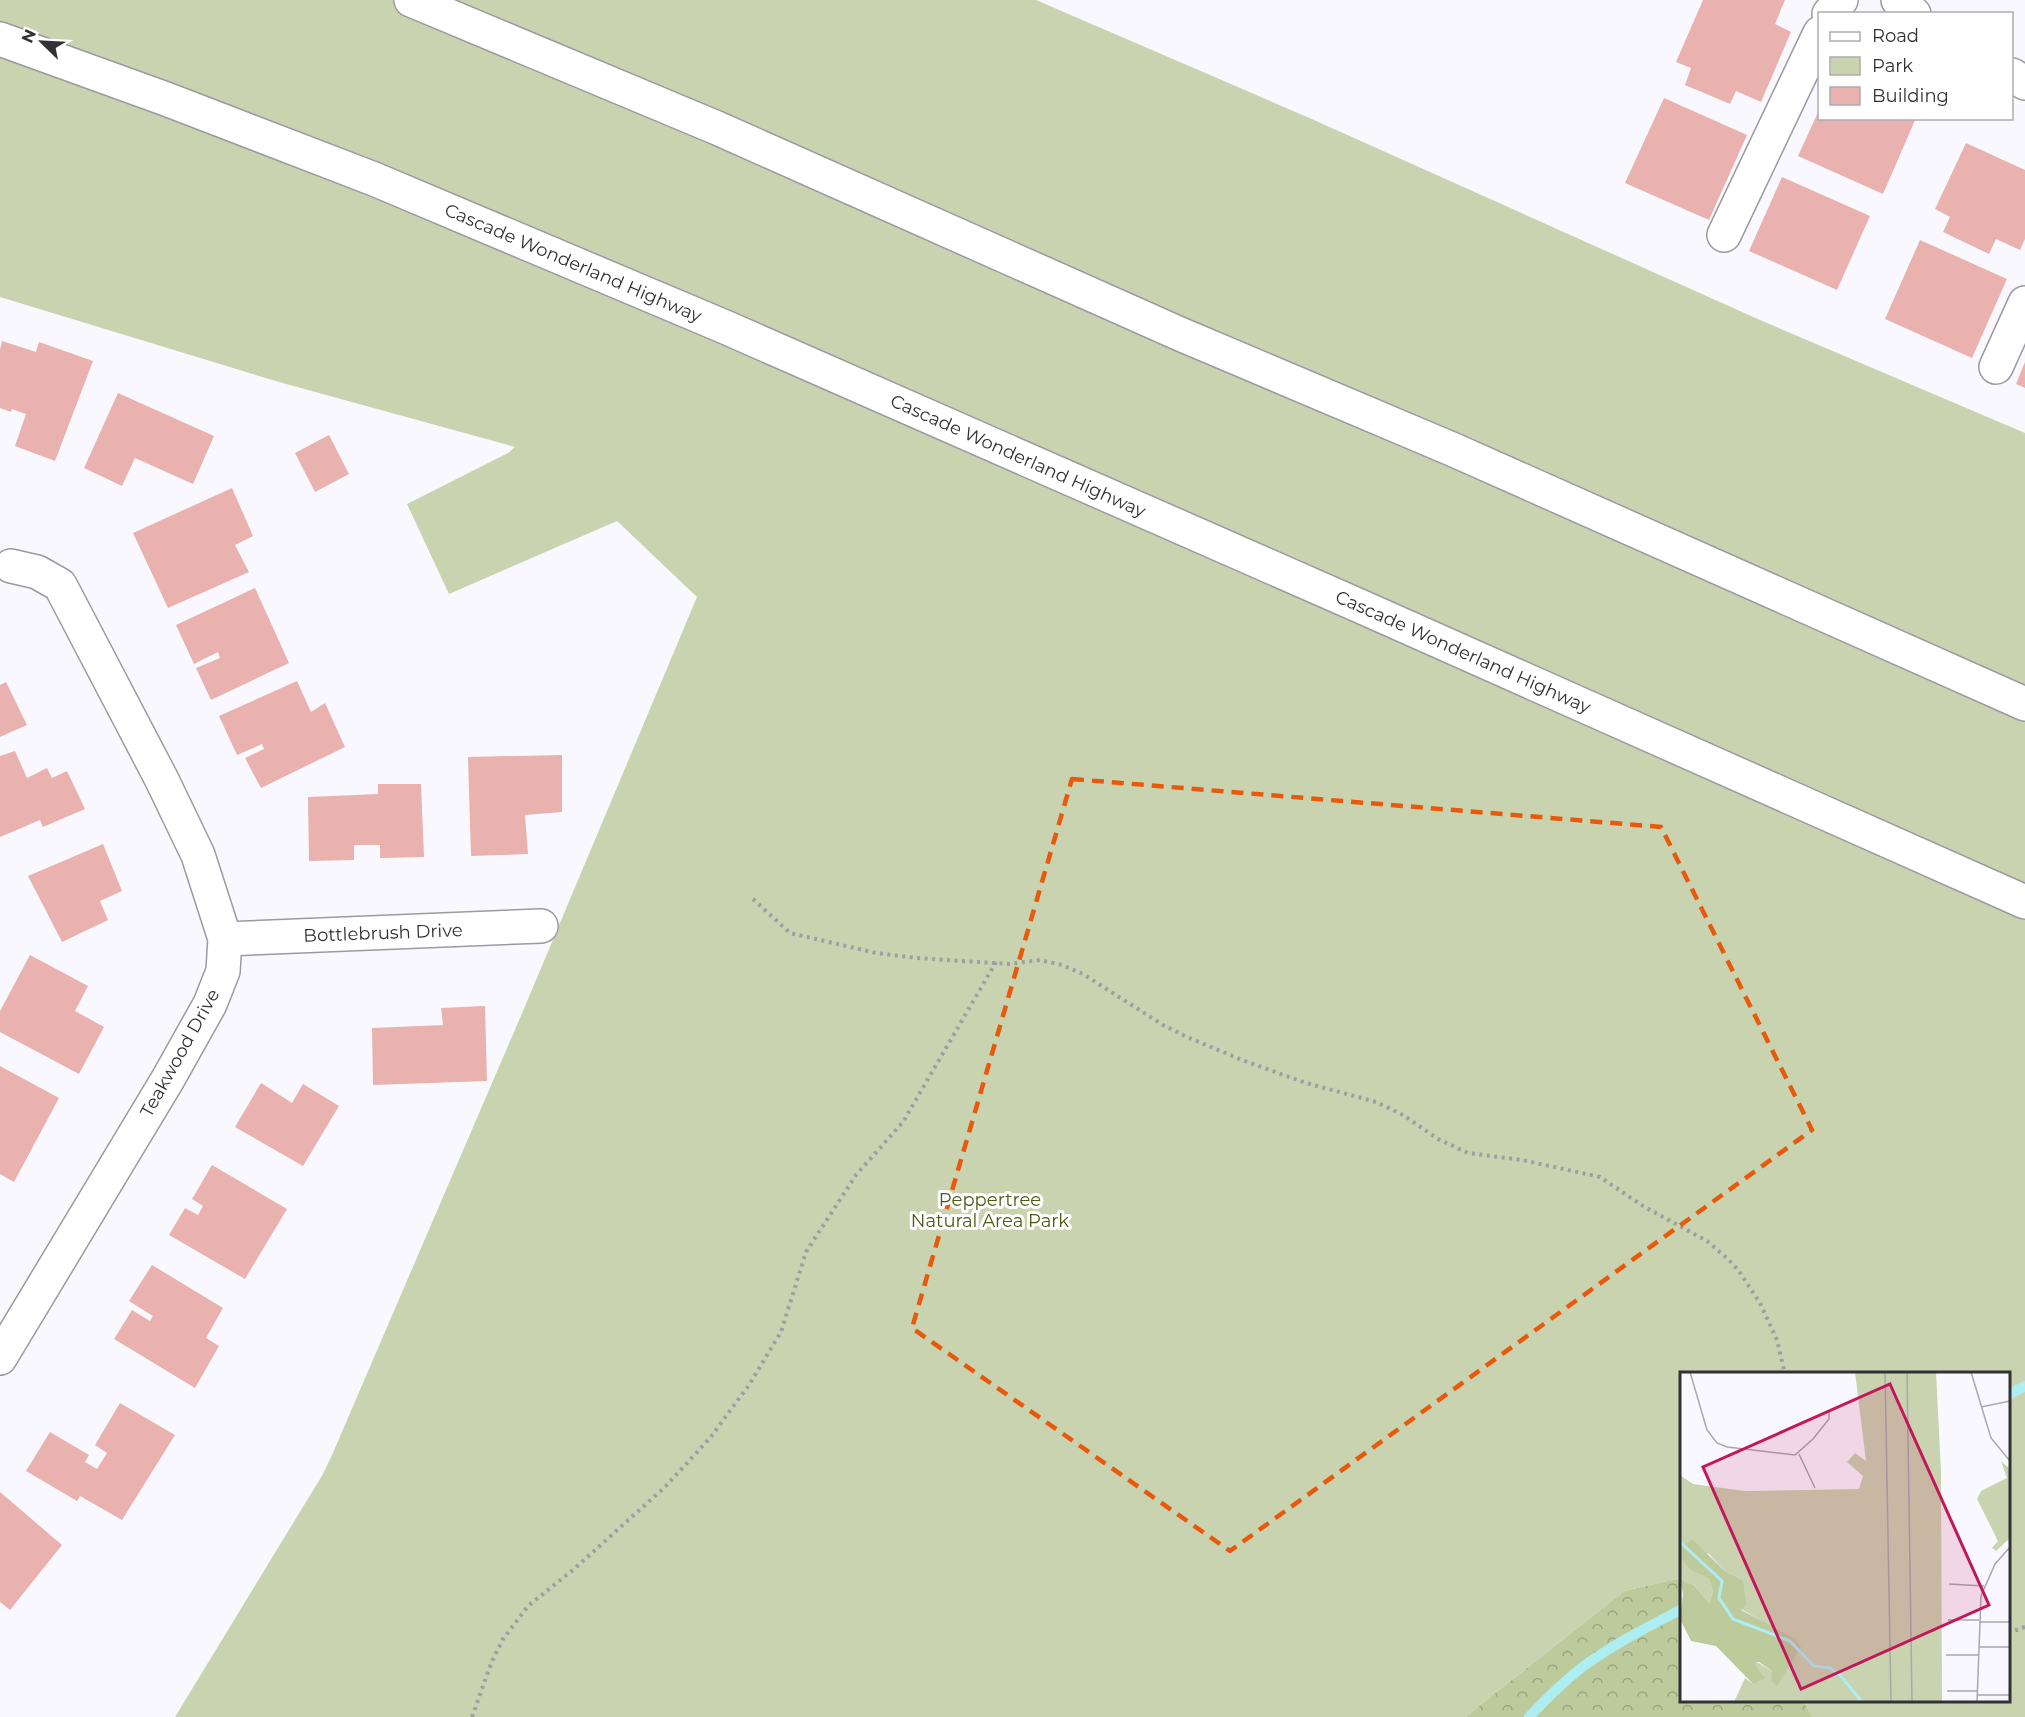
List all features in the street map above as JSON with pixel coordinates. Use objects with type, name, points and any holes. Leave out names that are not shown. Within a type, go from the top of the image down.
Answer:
[{"type":"main road","points":[[411,0],[717,128],[1180,334],[1454,450],[2025,704]]},
{"type":"main road","points":[[1831,12],[1841,0]]},
{"type":"main road","points":[[1898,0],[1912,12]]},
{"type":"main road","points":[[1724,235],[1818,37]]},
{"type":"main road","name":"Cascade Wonderland Highway","points":[[0,39],[374,178],[725,327],[1340,597],[2025,902]]},
{"type":"main road","points":[[1996,367],[2025,303]]},
{"type":"main road","name":"Teakwood Drive","points":[[0,1358],[168,1079],[210,1004],[223,971],[225,939],[212,895],[193,845],[162,780],[60,585],[37,572],[11,566]]},
{"type":"main road","name":"Bottlebrush Drive","points":[[225,939],[541,926]]},
{"type":"path","points":[[753,899],[790,933],[876,953],[1009,964],[1040,960],[1062,965],[1083,974],[1163,1025],[1187,1037],[1306,1083],[1376,1102],[1403,1115],[1438,1139],[1468,1153],[1522,1160],[1600,1177],[1643,1206],[1707,1241],[1729,1260],[1760,1303],[1777,1341],[1785,1372]]},
{"type":"path","points":[[472,1717],[492,1661],[503,1640],[522,1614],[665,1487],[710,1438],[749,1385],[781,1332],[806,1252],[856,1175],[903,1122],[996,962]]},
{"type":"path","points":[[2010,1632],[2025,1628]]},
{"type":"highlighted area","points":[[1072,779],[1661,827],[1812,1130],[1230,1551],[912,1328]]},
{"type":"green space","name":"Peppertree Natural Area Park","points":[[0,0],[1036,0],[1314,120],[1760,320],[2025,433],[2025,1717],[1813,1717],[1804,1702],[2010,1702],[2010,1372],[1680,1372],[1680,1578],[1624,1591],[1465,1717],[175,1717],[323,1474],[332,1455],[523,1011],[697,597],[617,521],[449,594],[407,504],[508,453],[515,447],[279,382],[0,297]]},
{"type":"green space","points":[[1680,1578],[1680,1702],[1804,1702],[1813,1717],[1465,1717],[1624,1591]]},
{"type":"building","points":[[1703,0],[1785,0],[1775,24],[1791,32],[1761,102],[1736,91],[1730,104],[1685,85],[1691,68],[1676,62]]},
{"type":"building","points":[[1664,98],[1747,135],[1709,220],[1625,183]]},
{"type":"building","points":[[1818,112],[1818,120],[1915,120],[1883,194],[1798,156]]},
{"type":"building","points":[[1966,143],[2025,170],[2025,239],[2020,250],[1996,239],[1989,254],[1943,232],[1950,217],[1935,209]]},
{"type":"building","points":[[1782,177],[1870,216],[1837,290],[1749,251]]},
{"type":"building","points":[[1920,240],[2007,279],[1972,358],[1885,319]]},
{"type":"building","points":[[2,341],[36,352],[39,342],[93,361],[55,461],[15,446],[26,414],[0,408]]},
{"type":"building","points":[[2025,362],[2025,388],[2016,384]]},
{"type":"building","points":[[118,393],[214,436],[193,484],[135,458],[122,486],[84,468]]},
{"type":"building","points":[[329,435],[349,474],[315,492],[295,453]]},
{"type":"building","points":[[232,488],[253,536],[235,545],[249,572],[168,608],[133,533]]},
{"type":"building","points":[[255,588],[289,663],[211,700],[196,668],[220,658],[218,652],[194,664],[176,625]]},
{"type":"building","points":[[297,681],[311,712],[325,703],[345,747],[261,788],[245,758],[264,749],[262,744],[237,755],[219,716]]},
{"type":"building","points":[[6,682],[27,725],[0,737],[0,685]]},
{"type":"building","points":[[15,751],[27,778],[47,768],[52,778],[67,771],[85,809],[43,827],[40,820],[0,837],[0,756]]},
{"type":"building","points":[[562,755],[562,812],[525,815],[528,854],[471,856],[468,757]]},
{"type":"building","points":[[378,784],[421,784],[424,857],[380,858],[380,845],[354,845],[354,860],[309,861],[308,797],[378,794]]},
{"type":"building","points":[[103,844],[122,891],[100,901],[108,920],[62,942],[28,876]]},
{"type":"building","points":[[30,955],[88,986],[75,1011],[104,1027],[79,1074],[0,1032],[0,1011]]},
{"type":"building","points":[[485,1006],[487,1081],[373,1085],[372,1028],[443,1025],[441,1008]]},
{"type":"building","points":[[0,1066],[59,1098],[14,1182],[0,1174]]},
{"type":"building","points":[[261,1083],[292,1103],[303,1084],[339,1106],[303,1166],[235,1127]]},
{"type":"building","points":[[212,1165],[287,1209],[245,1279],[169,1235],[185,1208],[198,1215],[203,1206],[192,1199]]},
{"type":"building","points":[[152,1265],[223,1308],[206,1338],[219,1346],[195,1388],[114,1339],[132,1310],[150,1321],[153,1316],[129,1301]]},
{"type":"building","points":[[120,1403],[175,1435],[122,1520],[80,1496],[77,1501],[26,1471],[50,1432],[89,1455],[85,1462],[97,1469],[107,1453],[95,1445]]},
{"type":"building","points":[[0,1492],[62,1545],[10,1610],[0,1602]]},
{"type":"waterway","points":[[2010,1394],[2025,1386]]},
{"type":"waterway","points":[[1529,1717],[1555,1690],[1595,1658],[1680,1610]]}]
